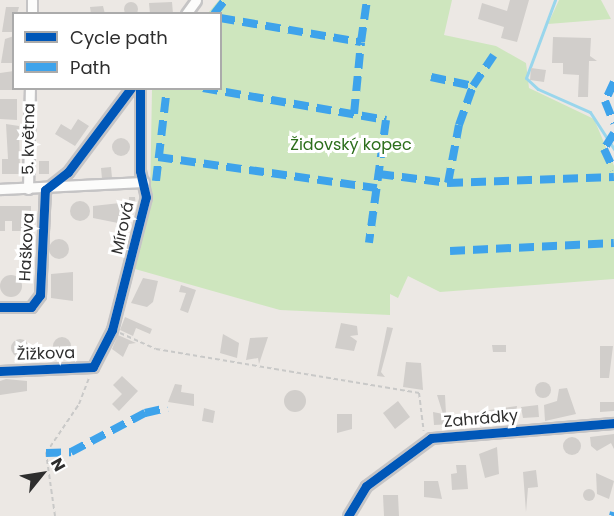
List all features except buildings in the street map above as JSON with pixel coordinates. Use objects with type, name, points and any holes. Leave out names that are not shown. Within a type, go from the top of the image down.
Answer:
[{"type":"street","name":"5. května","points":[[28,189],[30,90]]},
{"type":"street","points":[[45,190],[68,172],[130,90]]},
{"type":"street","name":"Mírová","points":[[93,367],[112,330],[146,197],[140,90]]},
{"type":"street","points":[[0,189],[45,190],[144,182]]},
{"type":"street","name":"Haškova","points":[[0,308],[31,307],[40,295],[45,190]]},
{"type":"street","name":"Žižkova","points":[[0,371],[93,367]]},
{"type":"street","name":"Zahrádky","points":[[348,516],[366,486],[431,438],[614,423]]},
{"type":"path","points":[[55,516],[46,453],[80,404],[93,367]]},
{"type":"green space","name":"Židovský kopec","points":[[219,0],[452,0],[444,35],[496,46],[526,63],[529,88],[594,119],[614,166],[614,279],[440,292],[408,276],[398,298],[390,294],[390,315],[280,310],[135,269],[150,202],[152,90],[222,90],[222,12],[209,12]]},
{"type":"green space","points":[[559,0],[601,0],[611,19],[548,24]]},
{"type":"waterway","points":[[555,0],[526,78],[538,89],[590,112],[614,149]]},
{"type":"marked path","points":[[216,12],[225,0]]},
{"type":"marked path","points":[[222,18],[361,42],[367,0]]},
{"type":"marked path","points":[[354,114],[361,42]]},
{"type":"marked path","points":[[448,183],[459,125],[473,86],[494,55]]},
{"type":"marked path","points":[[431,77],[473,86]]},
{"type":"marked path","points":[[614,82],[605,101],[614,123]]},
{"type":"marked path","points":[[156,181],[167,90]]},
{"type":"marked path","points":[[214,90],[386,120],[369,243]]},
{"type":"marked path","points":[[614,133],[604,149],[614,170]]},
{"type":"marked path","points":[[158,157],[377,188]]},
{"type":"marked path","points":[[379,174],[448,183],[614,177]]},
{"type":"marked path","points":[[450,251],[614,243]]},
{"type":"marked path","points":[[46,453],[71,452],[145,413],[167,408]]},
{"type":"marked path","points":[[613,516],[614,512]]},
{"type":"cycle path","points":[[0,307],[31,307],[40,295],[45,190],[68,172],[130,90]]},
{"type":"cycle path","points":[[0,371],[93,367],[112,330],[146,197],[140,171],[140,90]]},
{"type":"cycle path","points":[[348,516],[366,486],[431,438],[614,423]]}]
